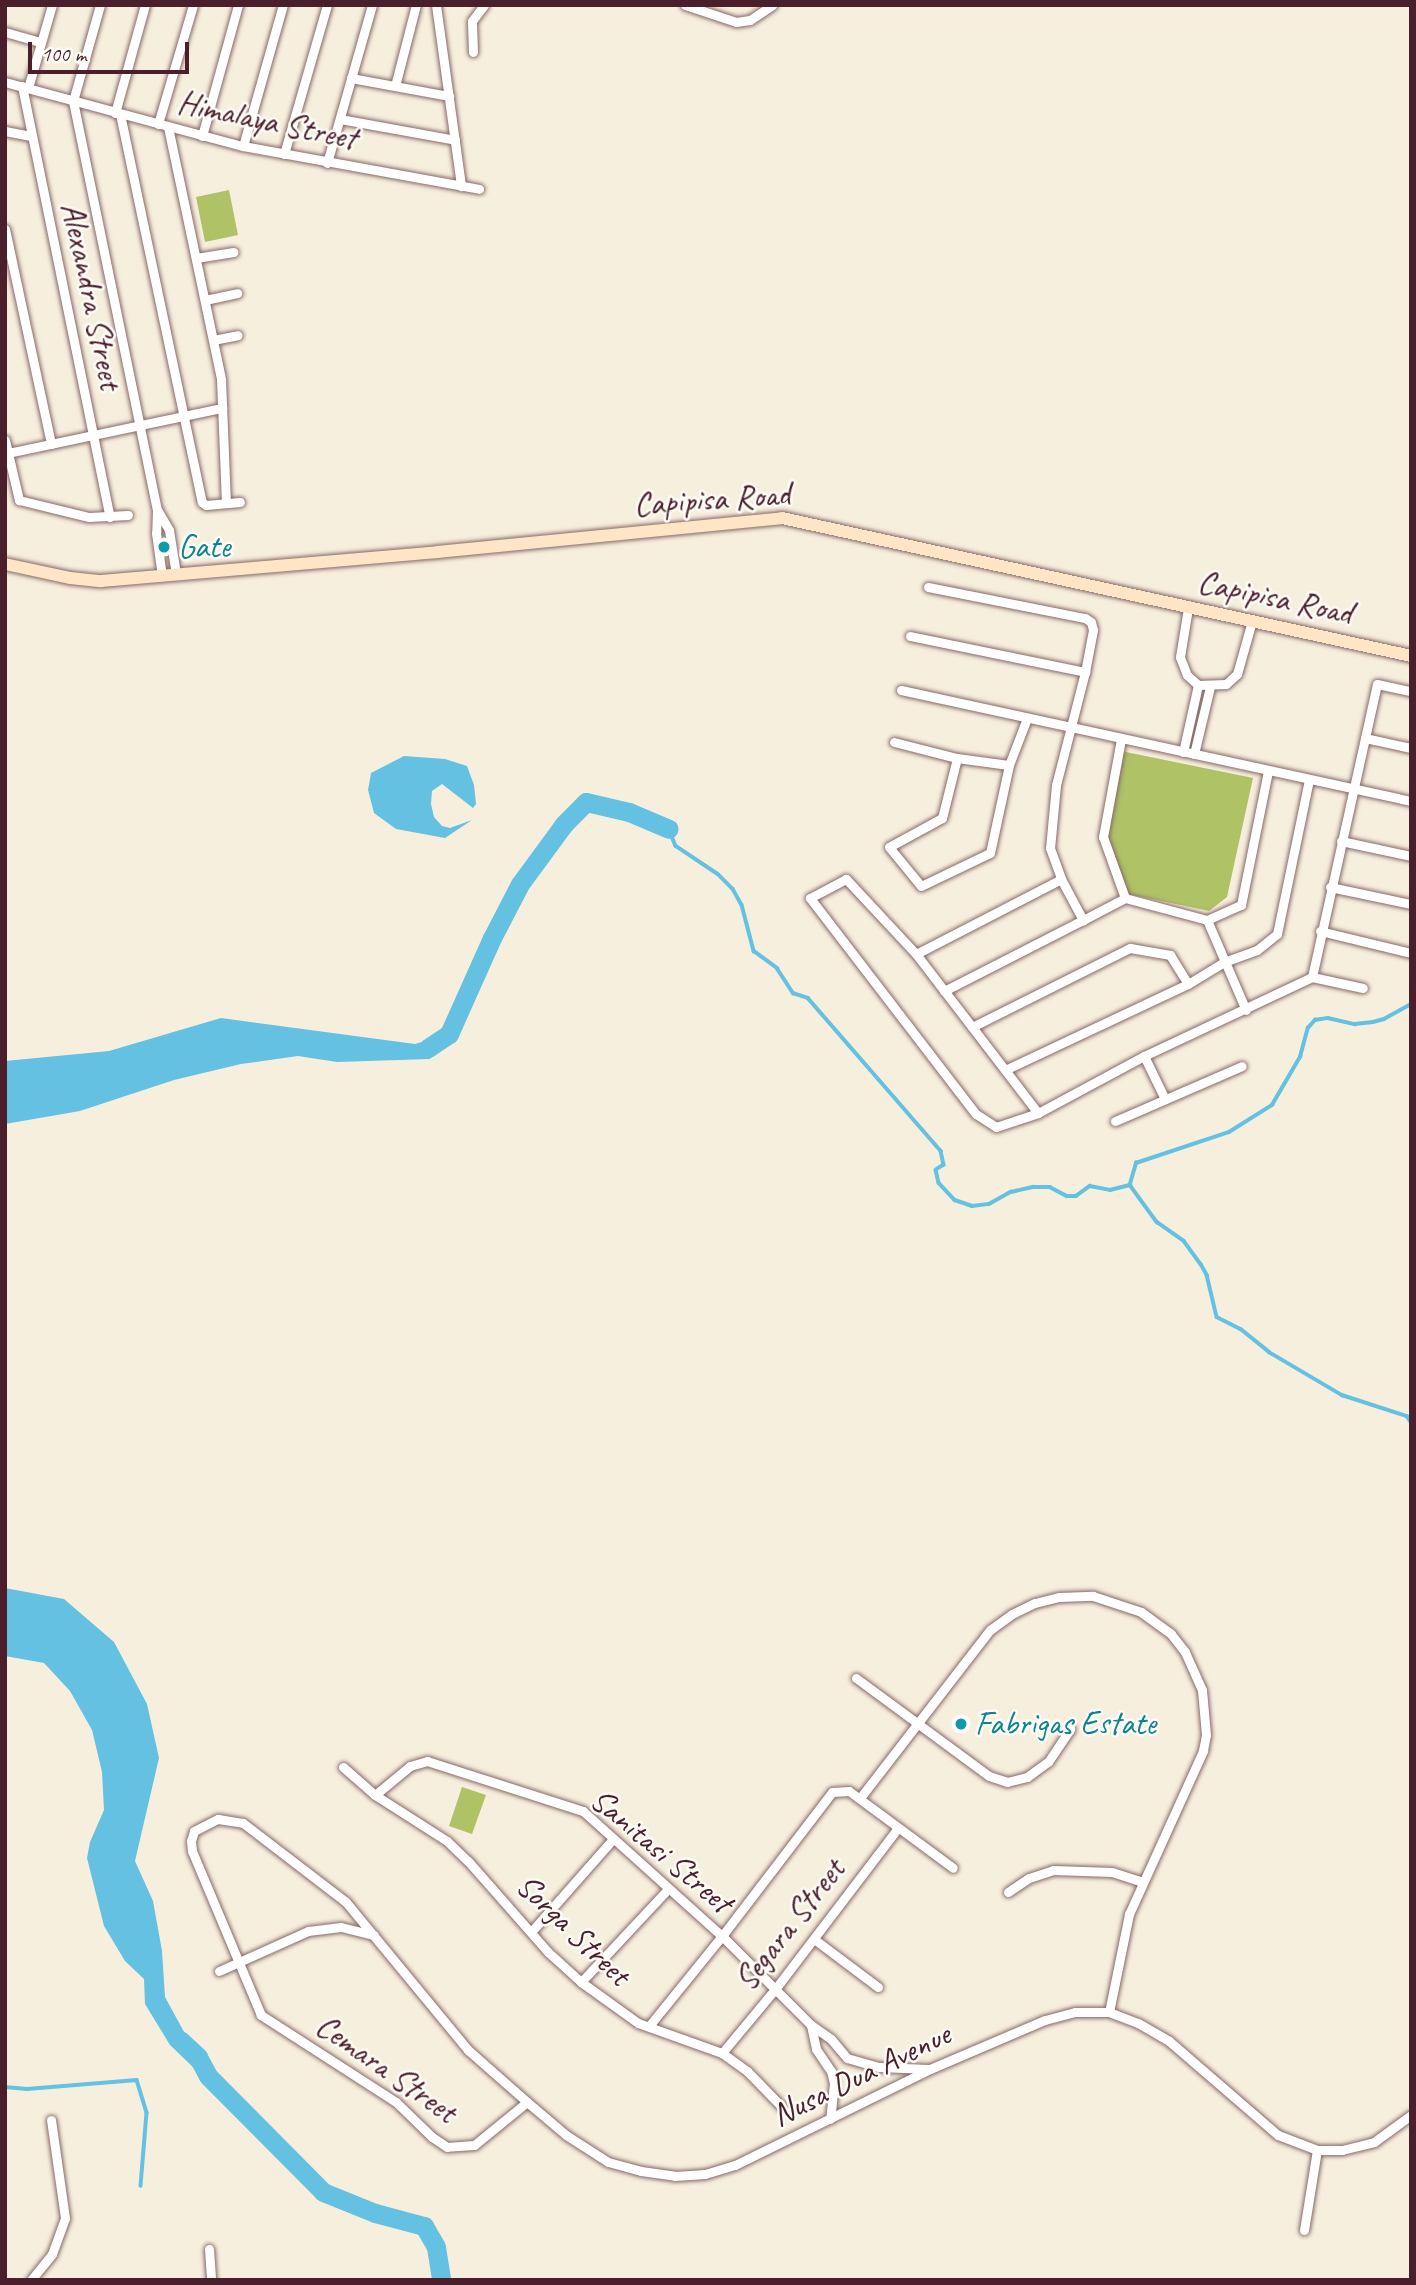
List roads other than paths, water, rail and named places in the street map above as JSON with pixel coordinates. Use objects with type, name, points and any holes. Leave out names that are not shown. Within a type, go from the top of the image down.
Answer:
[{"type":"main road","name":"Capipisa Road","points":[[5,565],[85,580],[162,576],[782,518],[1411,656]]},
{"type":"street","name":"Alexandra Street","points":[[52,5],[25,87],[30,135],[110,517]]},
{"type":"street","points":[[100,5],[73,101],[158,510],[156,533],[162,576]]},
{"type":"street","points":[[145,5],[118,113],[202,502],[240,502]]},
{"type":"street","points":[[158,124],[193,5]]},
{"type":"street","points":[[202,136],[238,5]]},
{"type":"street","points":[[243,146],[283,5]]},
{"type":"street","points":[[284,154],[327,5]]},
{"type":"street","points":[[327,163],[372,5]]},
{"type":"street","points":[[395,86],[416,5]]},
{"type":"street","points":[[436,5],[461,186]]},
{"type":"street","points":[[473,52],[472,21],[484,5]]},
{"type":"street","points":[[685,5],[736,22],[750,20],[772,5]]},
{"type":"street","points":[[5,32],[41,42]]},
{"type":"street","points":[[351,78],[449,96]]},
{"type":"street","name":"Himalaya Street","points":[[5,82],[243,146],[479,189]]},
{"type":"street","points":[[340,120],[455,141]]},
{"type":"street","points":[[168,127],[214,340],[222,408],[226,503]]},
{"type":"street","points":[[5,131],[30,135]]},
{"type":"street","points":[[5,229],[51,444]]},
{"type":"street","points":[[196,258],[234,252]]},
{"type":"street","points":[[205,300],[237,293]]},
{"type":"street","points":[[214,340],[238,335]]},
{"type":"street","points":[[8,453],[222,408]]},
{"type":"street","points":[[5,440],[19,500],[89,517],[128,515]]},
{"type":"street","points":[[158,510],[169,530],[176,575]]},
{"type":"street","points":[[928,587],[1085,618],[1093,629],[1085,673],[1056,785],[1050,848],[1061,879],[1083,920]]},
{"type":"street","points":[[1188,608],[1180,656],[1187,675],[1198,685],[1210,687],[1226,684],[1237,674],[1252,621]]},
{"type":"street","points":[[910,636],[1085,673]]},
{"type":"street","points":[[1312,977],[1320,931],[1377,684],[1411,691]]},
{"type":"street","points":[[1183,752],[1198,685]]},
{"type":"street","points":[[1194,754],[1210,687]]},
{"type":"street","points":[[901,690],[1411,801]]},
{"type":"street","points":[[957,758],[942,818],[889,847],[921,886],[989,853],[1009,765],[1027,718]]},
{"type":"street","points":[[1121,738],[1103,837],[1125,898]]},
{"type":"street","points":[[1365,738],[1411,748]]},
{"type":"street","points":[[894,742],[957,758],[1009,765]]},
{"type":"street","points":[[944,991],[1125,898],[1207,920],[1241,905],[1268,771]]},
{"type":"street","points":[[1007,1069],[1188,984],[1224,962],[1257,950],[1277,934],[1309,780]]},
{"type":"street","points":[[1341,841],[1411,856]]},
{"type":"street","points":[[1038,1113],[1007,1069],[916,954],[846,878],[810,898],[976,1114],[996,1127],[1038,1113],[1144,1056],[1312,977],[1363,988]]},
{"type":"street","points":[[916,954],[1061,879]]},
{"type":"street","points":[[1330,887],[1411,904]]},
{"type":"street","points":[[1207,920],[1246,1010]]},
{"type":"street","points":[[1320,931],[1411,953]]},
{"type":"street","points":[[972,1027],[1130,948],[1170,955],[1188,984]]},
{"type":"street","points":[[1144,1056],[1165,1099]]},
{"type":"street","points":[[1115,1122],[1242,1066]]},
{"type":"street","points":[[860,1798],[990,1630],[1035,1603],[1059,1597],[1093,1597],[1120,1603],[1156,1621],[1178,1643],[1195,1671],[1202,1690],[1206,1735],[1196,1770],[1142,1882],[1121,1942],[1109,2012]]},
{"type":"street","points":[[856,1678],[989,1776],[1007,1782],[1027,1777],[1048,1762],[1070,1729]]},
{"type":"street","name":"Sanitasi Street","points":[[376,1795],[410,1766],[427,1761],[583,1811],[722,1936],[811,2025],[831,2039],[847,2058]]},
{"type":"street","name":"Sorga Street","points":[[343,1767],[376,1795],[447,1841],[581,1982],[617,2010],[638,2023],[722,2053],[747,2071],[781,2106]]},
{"type":"street","points":[[649,2026],[722,1936],[829,1795],[837,1790],[849,1791],[860,1798],[953,1868]]},
{"type":"street","name":"Cemara Street","points":[[374,1935],[346,1902],[243,1823],[218,1819],[194,1831],[192,1851],[261,2015],[396,2102],[432,2137],[447,2147],[474,2145],[527,2102]]},
{"type":"street","name":"Segara Street","points":[[722,2053],[776,1988],[898,1828]]},
{"type":"street","points":[[531,1932],[613,1839]]},
{"type":"street","points":[[1008,1892],[1029,1878],[1053,1870],[1112,1872],[1142,1882]]},
{"type":"street","points":[[581,1982],[668,1889]]},
{"type":"street","points":[[219,1971],[307,1931],[341,1927],[374,1935]]},
{"type":"street","name":"Nusa Dua Avenue","points":[[374,1935],[468,2050],[566,2135],[608,2162],[641,2171],[675,2176],[705,2174],[735,2165],[930,2069],[1059,2015],[1109,2012],[1138,2023],[1169,2041],[1279,2134],[1317,2150],[1342,2150],[1374,2142],[1411,2115]]},
{"type":"street","points":[[814,1939],[878,1987]]},
{"type":"street","name":"Sanitasi Street","points":[[811,2025],[816,2049],[831,2071],[834,2083],[830,2119]]},
{"type":"street","points":[[831,2071],[847,2058],[880,2067],[930,2069]]},
{"type":"street","points":[[31,2280],[52,2254],[65,2218],[51,2120]]},
{"type":"street","points":[[1304,2230],[1317,2150]]},
{"type":"street","points":[[209,2249],[211,2280]]},
{"type":"water","points":[[404,756],[445,759],[467,766],[474,785],[476,804],[473,808],[442,784],[432,791],[431,804],[434,817],[442,826],[450,828],[472,820],[445,838],[396,829],[374,813],[368,790],[371,773]]},
{"type":"water","points":[[221,1018],[415,1044],[449,1034],[430,1059],[337,1062],[298,1056],[241,1064],[174,1080],[80,1111],[5,1124],[5,1061],[109,1051]]},
{"type":"water","points":[[5,1588],[64,1599],[114,1642],[147,1704],[159,1758],[135,1861],[153,1901],[162,1951],[165,1997],[208,2076],[323,2192],[170,2045],[145,2004],[144,1979],[125,1961],[104,1926],[87,1858],[90,1842],[104,1810],[102,1772],[92,1730],[70,1691],[44,1663],[5,1656]]},
{"type":"waterway","points":[[428,1048],[449,1034],[492,938],[520,884],[564,824],[586,802],[629,812],[669,829]]},
{"type":"waterway","points":[[669,829],[676,846],[718,874],[733,889],[742,905],[754,951],[777,968],[793,993],[808,998],[941,1151],[944,1165],[936,1170],[939,1183],[955,1200],[972,1206],[989,1204],[1011,1192],[1033,1187],[1050,1187],[1067,1196],[1076,1196],[1090,1186],[1110,1190],[1130,1185]]},
{"type":"waterway","points":[[1130,1184],[1136,1163],[1229,1132],[1272,1105],[1300,1057],[1308,1028],[1315,1020],[1328,1018],[1355,1024],[1373,1022],[1411,1004]]},
{"type":"waterway","points":[[1130,1185],[1157,1222],[1184,1241],[1201,1264],[1207,1275],[1217,1317],[1241,1329],[1269,1352],[1342,1395],[1407,1416],[1411,1422]]},
{"type":"waterway","points":[[180,2040],[198,2057],[208,2076],[323,2192],[375,2213],[424,2226],[436,2247],[441,2280]]},
{"type":"waterway","points":[[5,2087],[27,2089],[137,2080],[147,2113],[141,2186]]},
{"type":"place","name":"Gate","points":[[164,547]]},
{"type":"place","name":"Fabrigas Estate","points":[[961,1724]]}]
